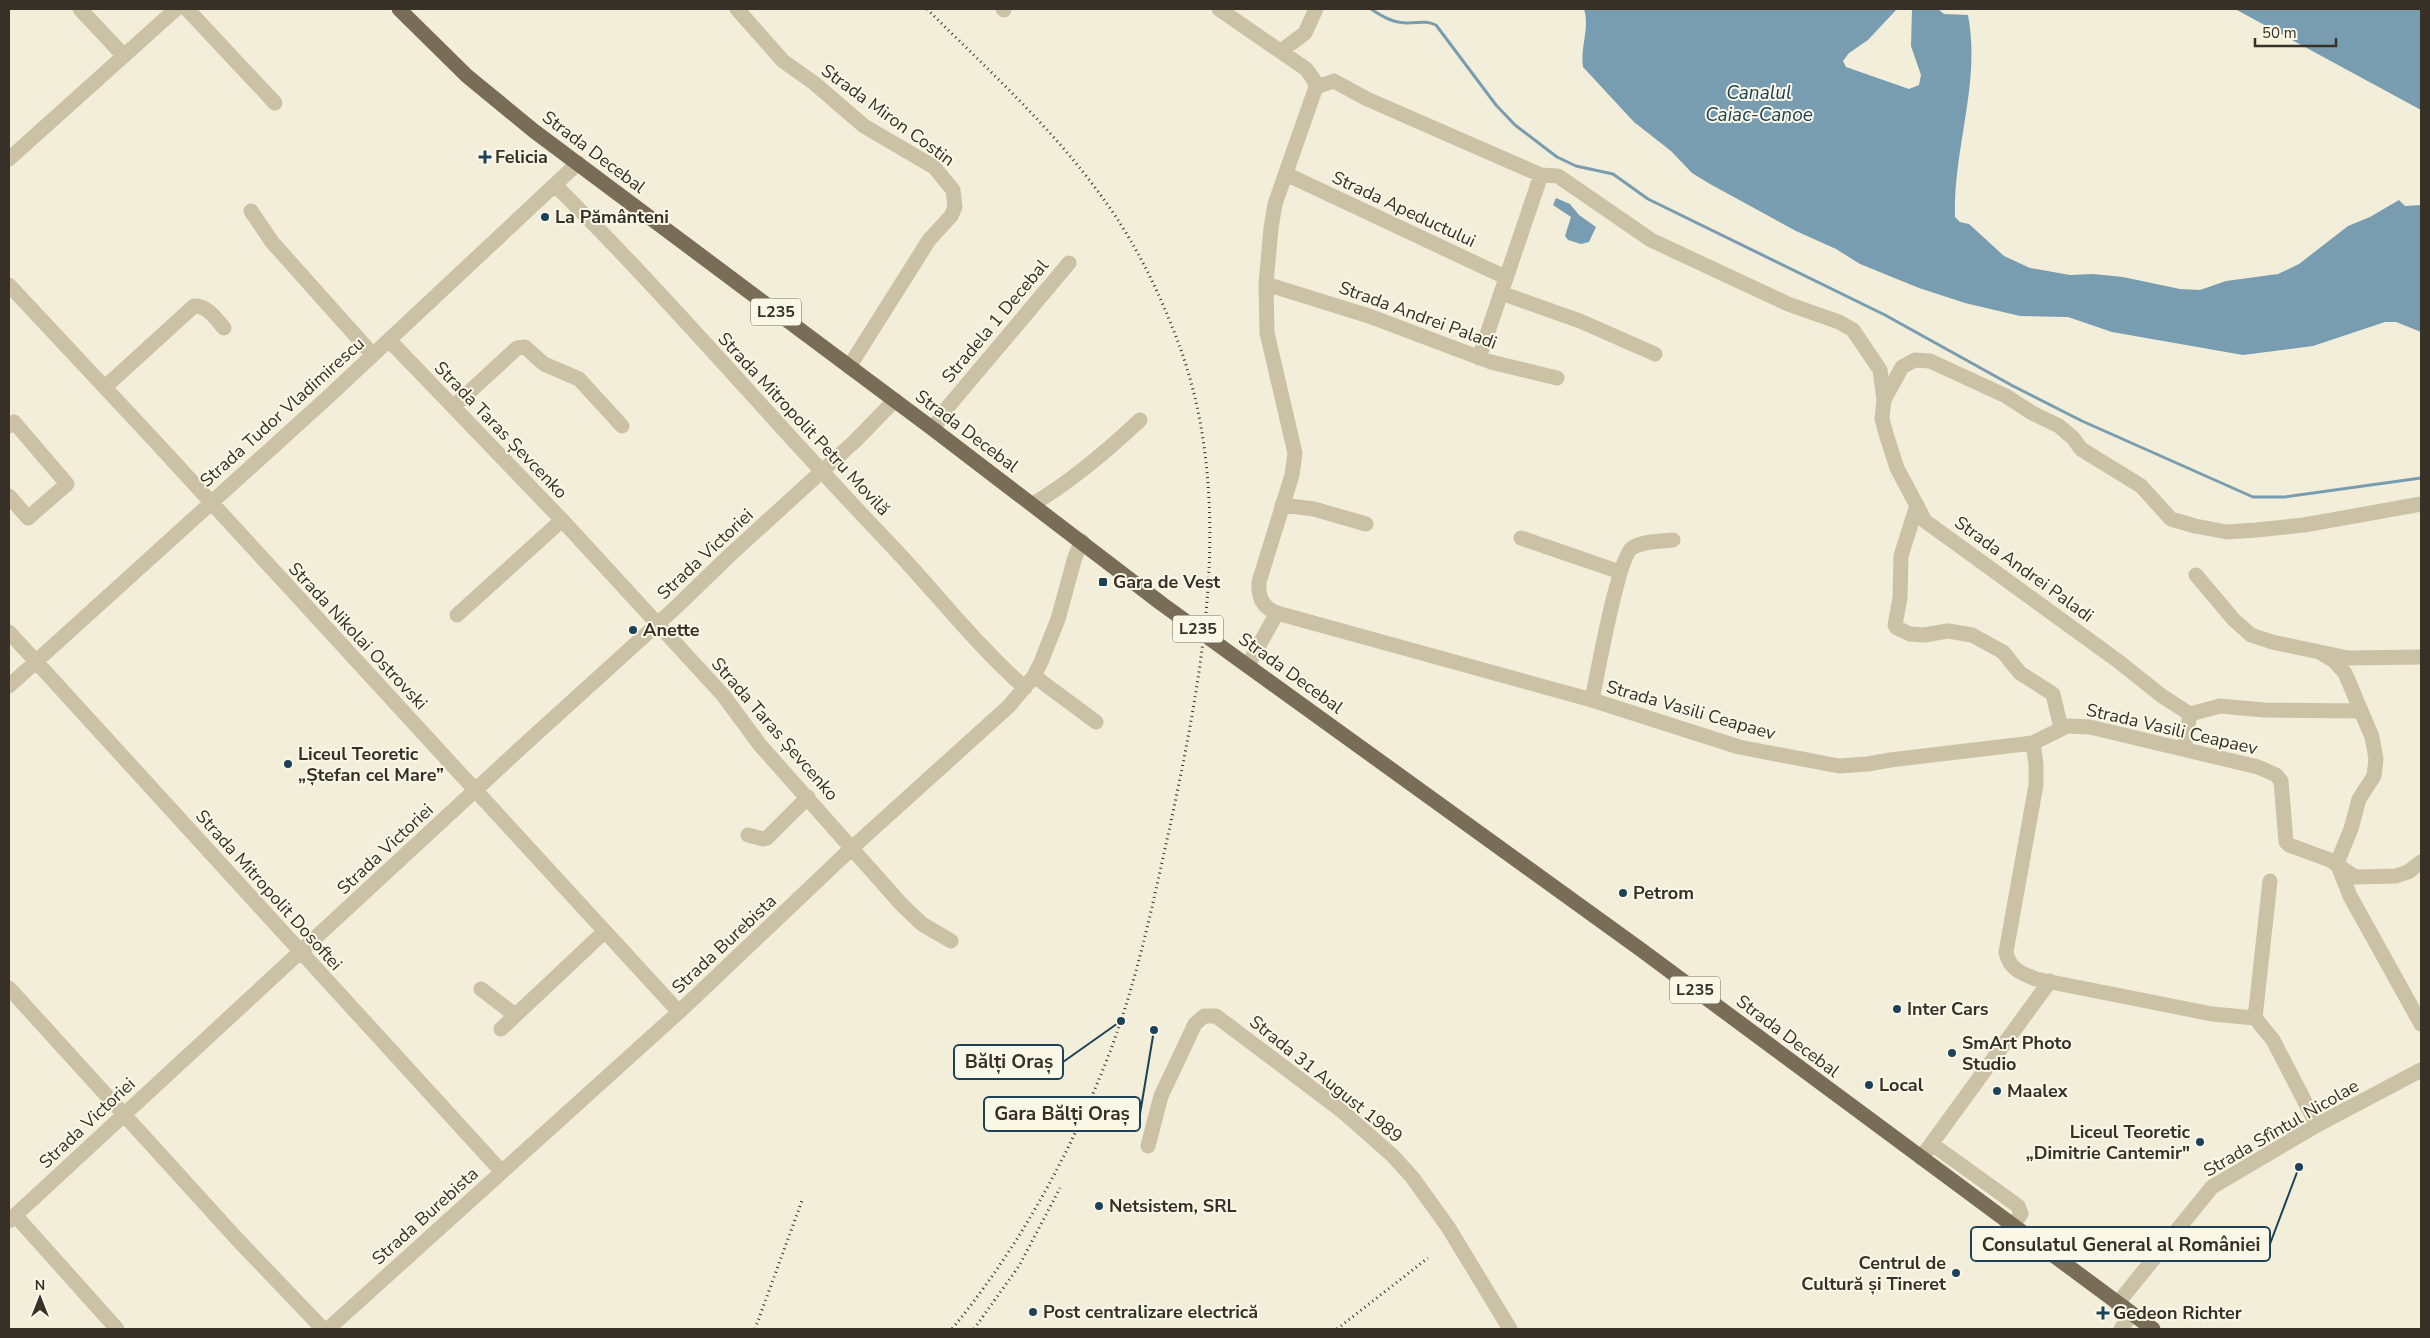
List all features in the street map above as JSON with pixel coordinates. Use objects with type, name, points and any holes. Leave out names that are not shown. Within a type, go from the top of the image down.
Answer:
[{"type":"main road","name":"Strada Decebal","points":[[399,9],[477,85],[849,367],[933,428],[1162,604],[1234,654],[1640,949],[2153,1329]]},
{"type":"street","points":[[80,9],[124,56]]},
{"type":"street","points":[[9,159],[176,9]]},
{"type":"street","points":[[187,9],[276,103]]},
{"type":"street","name":"Strada Miron Costin","points":[[737,9],[790,67],[814,84],[864,126],[934,167],[953,190],[955,207],[951,216],[929,240],[849,367]]},
{"type":"street","points":[[1219,9],[1311,74],[1316,87],[1275,204],[1266,284],[1267,333],[1295,448],[1292,475],[1261,574],[1259,590],[1262,602],[1278,613],[1248,665]]},
{"type":"street","points":[[1281,51],[1310,26],[1316,9]]},
{"type":"street","points":[[1316,87],[1334,82],[1367,99],[1541,175],[1558,176],[1651,240],[1707,268],[1788,304],[1838,322],[1853,330],[1880,370],[1884,400]]},
{"type":"street","name":"Strada Tudor Vladimirescu","points":[[9,686],[389,340],[556,186],[578,163]]},
{"type":"street","name":"Strada Apeductului","points":[[1286,174],[1505,278]]},
{"type":"street","points":[[1479,358],[1541,175]]},
{"type":"street","name":"Strada Mitropolit Petru Movilă","points":[[556,186],[662,296],[993,657],[1096,722]]},
{"type":"street","points":[[251,211],[272,242],[373,354]]},
{"type":"street","name":"Stradela 1 Decebal","points":[[933,428],[958,395],[1069,263]]},
{"type":"street","name":"Strada Andrei Paladi","points":[[1266,284],[1369,316],[1479,358],[1557,378]]},
{"type":"street","name":"Strada Nikolai Ostrovski","points":[[9,285],[106,387],[679,1012]]},
{"type":"street","points":[[1501,293],[1580,321],[1655,354]]},
{"type":"street","points":[[106,387],[194,306],[202,306],[224,328]]},
{"type":"street","name":"Strada Taras Șevcenko","points":[[389,340],[562,520],[723,695],[760,744],[913,917],[951,941]]},
{"type":"street","points":[[454,406],[517,348],[525,347],[544,364],[579,379],[622,426]]},
{"type":"street","points":[[1884,400],[1902,367],[1915,360],[1930,361],[2006,396],[2059,426],[2073,438],[2081,449],[2141,486],[2171,519],[2196,526],[2227,532],[2256,530],[2304,525],[2421,504]]},
{"type":"street","name":"Strada Victoriei","points":[[12,1218],[474,790],[658,624],[731,554],[823,471],[895,400]]},
{"type":"street","name":"Strada Andrei Paladi","points":[[1884,400],[1882,419],[1897,468],[1925,521],[2118,661],[2162,696],[2190,714]]},
{"type":"street","points":[[1033,504],[1088,466],[1140,420]]},
{"type":"street","points":[[9,426],[14,422],[67,484],[28,518],[9,496]]},
{"type":"street","points":[[1282,505],[1314,509],[1366,524]]},
{"type":"street","points":[[1917,505],[1901,556],[1900,598],[1895,625],[1903,631],[1917,634],[1948,631],[1965,633],[2003,652],[2020,673],[2052,694],[2061,728]]},
{"type":"street","points":[[457,615],[562,520]]},
{"type":"street","points":[[1521,538],[1620,572]]},
{"type":"street","points":[[1592,700],[1614,595],[1627,553],[1634,547],[1673,540]]},
{"type":"street","name":"Strada Burebista","points":[[328,1329],[679,1012],[853,847],[981,733],[1030,682],[1050,640],[1082,541]]},
{"type":"street","points":[[2196,575],[2223,609],[2251,635],[2272,642],[2348,658],[2421,657]]},
{"type":"street","name":"Strada Vasili Ceapaev","points":[[1278,613],[1592,700],[1739,747],[1839,766],[2033,743],[2067,726],[2090,727],[2242,762],[2276,775],[2281,781],[2286,842],[2289,845],[2337,864]]},
{"type":"street","name":"Strada Mitropolit Dosoftei","points":[[9,632],[502,1172]]},
{"type":"street","points":[[2321,653],[2332,660],[2345,673],[2372,737],[2376,766],[2372,781],[2359,800],[2351,829],[2337,864],[2354,903],[2421,1024]]},
{"type":"street","points":[[2184,749],[2190,714],[2220,706],[2264,710],[2360,711]]},
{"type":"street","points":[[2033,743],[2036,785],[2006,952],[2011,966],[2019,973],[2050,981],[2212,1014],[2254,1018],[2273,1040],[2317,1125]]},
{"type":"street","points":[[748,834],[766,838],[808,797]]},
{"type":"street","points":[[2337,864],[2346,872],[2355,876],[2366,877],[2402,875],[2421,862]]},
{"type":"street","points":[[2254,1018],[2270,881]]},
{"type":"street","points":[[501,1029],[604,932]]},
{"type":"street","points":[[1921,1158],[2050,981]]},
{"type":"street","points":[[9,988],[323,1329]]},
{"type":"street","points":[[481,989],[515,1015]]},
{"type":"street","name":"Strada 31 August 1989","points":[[1148,1146],[1161,1096],[1195,1024],[1204,1016],[1216,1016],[1342,1111],[1393,1156],[1448,1227],[1510,1329]]},
{"type":"street","name":"Strada Sfîntul Nicolae","points":[[2117,1304],[2212,1187],[2317,1125],[2421,1070]]},
{"type":"street","points":[[1932,1144],[2018,1206],[2021,1214],[2012,1226]]},
{"type":"street","points":[[12,1218],[117,1329]]},
{"type":"street","points":[[2121,1329],[2132,1314]]},
{"type":"water","name":"Canalul Caiac-Canoe","points":[[1584,9],[1897,9],[1868,40],[1849,53],[1843,61],[1846,67],[1909,89],[1919,85],[1921,75],[1911,46],[1912,9],[1938,9],[1944,14],[1968,15],[1971,40],[1971,66],[1958,166],[1955,217],[1960,222],[1969,224],[2004,256],[2030,268],[2070,275],[2093,274],[2123,277],[2180,289],[2200,290],[2226,281],[2278,274],[2299,264],[2348,226],[2370,217],[2399,200],[2405,206],[2421,205],[2421,332],[2396,322],[2385,322],[2313,346],[2243,355],[2112,332],[2068,317],[2020,316],[1965,303],[1919,288],[1860,264],[1836,249],[1796,231],[1692,173],[1671,151],[1634,122],[1583,67],[1586,23]]},
{"type":"water","points":[[2235,9],[2421,9],[2421,110]]},
{"type":"water","points":[[1556,198],[1570,204],[1579,215],[1596,227],[1589,242],[1581,244],[1568,240],[1565,236],[1571,217],[1553,205]]},
{"type":"waterway","points":[[1371,9],[1393,21],[1408,23],[1425,22],[1436,25],[1496,105],[1515,125],[1557,157],[1576,166],[1613,174],[1648,199],[1885,315],[2013,386],[2082,421],[2253,497],[2285,497],[2421,478]]},
{"type":"railway","points":[[927,9],[1021,102],[1066,151],[1107,204],[1136,250],[1161,300],[1175,334],[1194,395],[1205,457],[1210,520],[1208,584],[1202,648],[1193,711],[1155,893],[1126,1007],[1091,1098],[1058,1168],[998,1267],[952,1329]]},
{"type":"railway","points":[[974,1329],[1019,1266],[1060,1188]]},
{"type":"railway","points":[[755,1329],[803,1198]]},
{"type":"railway","points":[[1337,1329],[1428,1258]]},
{"type":"place","name":"Felicia","points":[[485,157]]},
{"type":"place","name":"La Pământeni","points":[[545,217]]},
{"type":"place","name":"Gara de Vest","points":[[1103,582]]},
{"type":"place","name":"Anette","points":[[633,630]]},
{"type":"place","name":"Liceul Teoretic „Ștefan cel Mare”","points":[[288,764]]},
{"type":"place","name":"Petrom","points":[[1623,893]]},
{"type":"place","name":"Inter Cars","points":[[1897,1009]]},
{"type":"place","name":"Bălți Oraș","points":[[1121,1021]]},
{"type":"place","name":"Gara Bălți Oraș","points":[[1154,1030]]},
{"type":"place","name":"SmArt Photo Studio","points":[[1952,1053]]},
{"type":"place","name":"Local","points":[[1869,1085]]},
{"type":"place","name":"Maalex","points":[[1997,1091]]},
{"type":"place","name":"Liceul Teoretic „Dimitrie Cantemir\"","points":[[2200,1142]]},
{"type":"place","name":"Consulatul General al României","points":[[2299,1167]]},
{"type":"place","name":"Netsistem, SRL","points":[[1099,1206]]},
{"type":"place","name":"Centrul de Cultură și Tineret","points":[[1956,1273]]},
{"type":"place","name":"Post centralizare electrică","points":[[1033,1312]]},
{"type":"place","name":"Gedeon Richter","points":[[2103,1313]]}]
